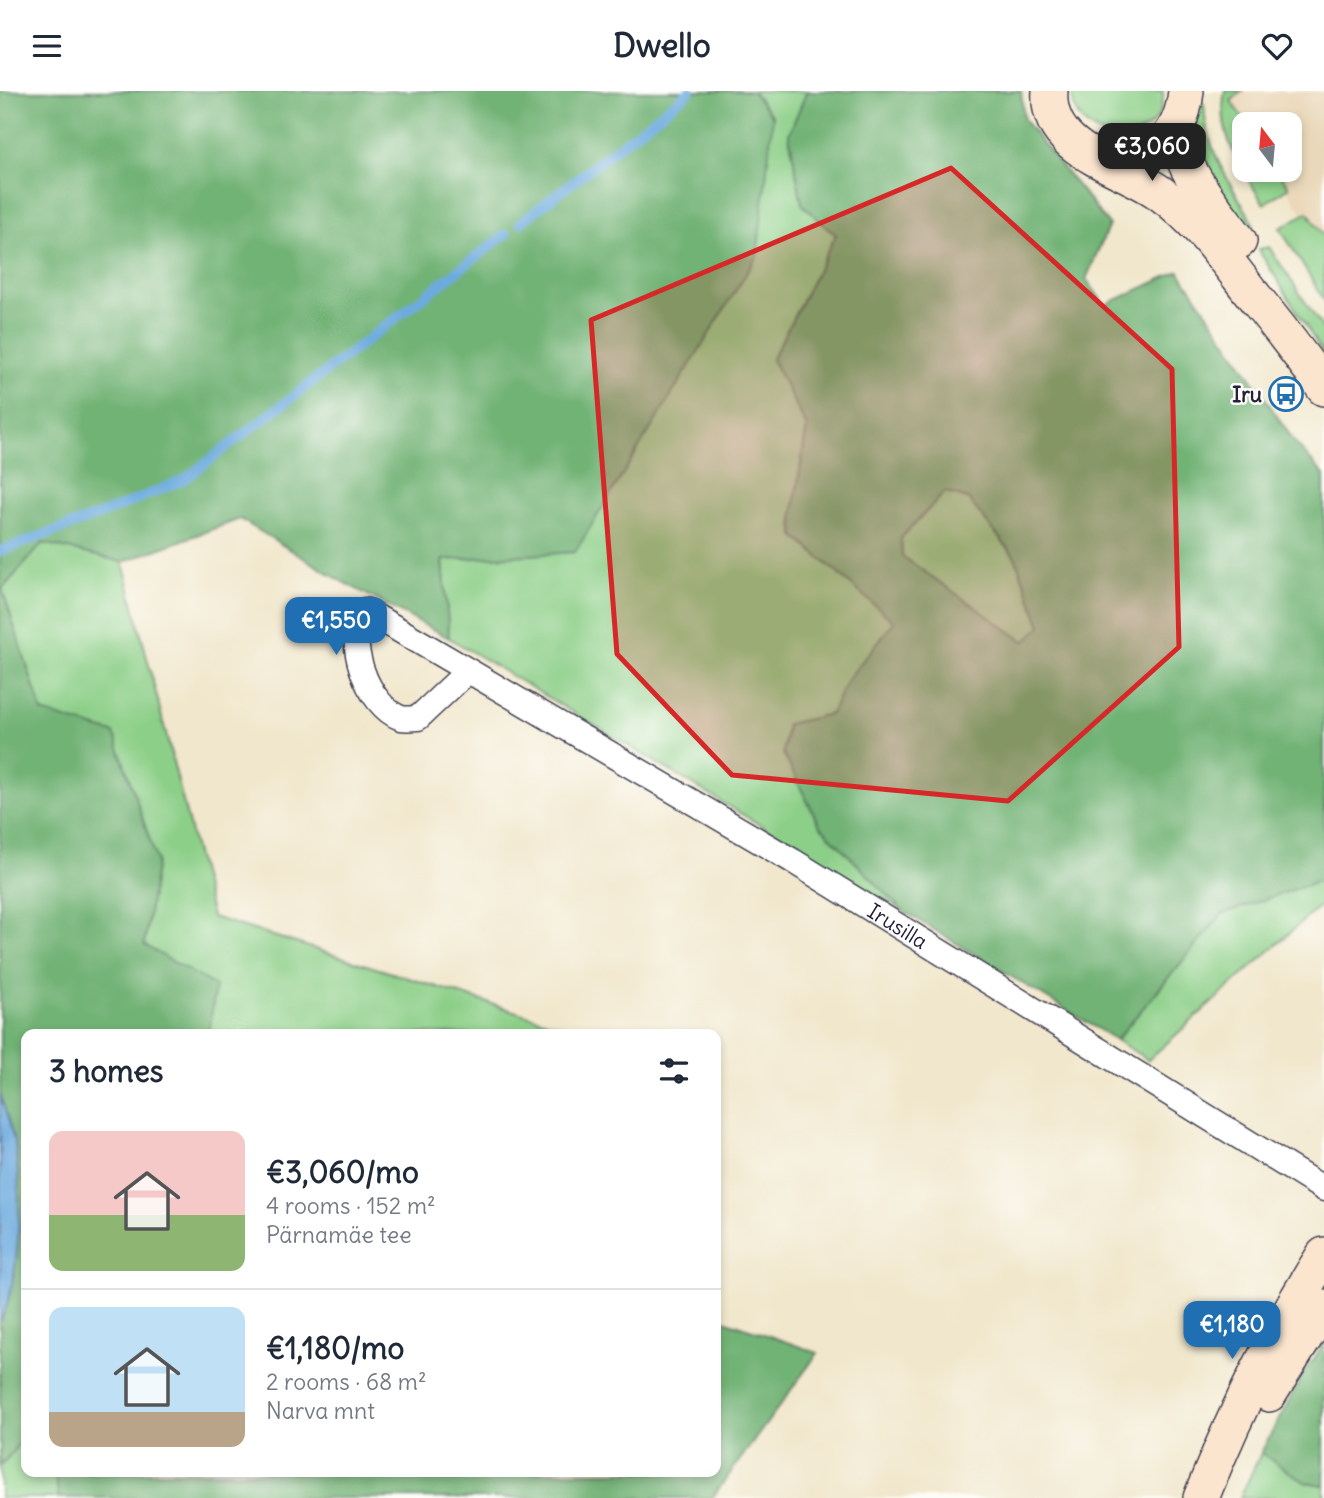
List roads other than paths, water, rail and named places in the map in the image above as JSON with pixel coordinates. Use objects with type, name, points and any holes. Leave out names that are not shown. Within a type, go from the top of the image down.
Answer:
[{"type":"main road","points":[[1050,91],[1054,118],[1065,137],[1081,151],[1156,190],[1183,209],[1227,261],[1318,380]]},
{"type":"main road","points":[[1100,159],[1121,161],[1142,156],[1161,146],[1175,131],[1184,110],[1186,91]]},
{"type":"main road","points":[[1175,131],[1179,152],[1190,175],[1245,249],[1318,380]]},
{"type":"main road","points":[[1201,1498],[1224,1440],[1287,1311],[1324,1255]]},
{"type":"main road","points":[[1211,1498],[1275,1383],[1324,1307]]},
{"type":"street","name":"Irusilla","points":[[468,671],[418,718],[401,717],[369,690],[358,646],[358,619],[365,610],[793,861],[1324,1189]]},
{"type":"water","points":[[0,1094],[15,1145],[19,1216],[16,1261],[0,1323]]},
{"type":"waterway","points":[[520,223],[690,91]]},
{"type":"waterway","points":[[0,551],[100,515],[185,479],[506,234]]},
{"type":"place","name":"Iru","points":[[1286,394]]}]
